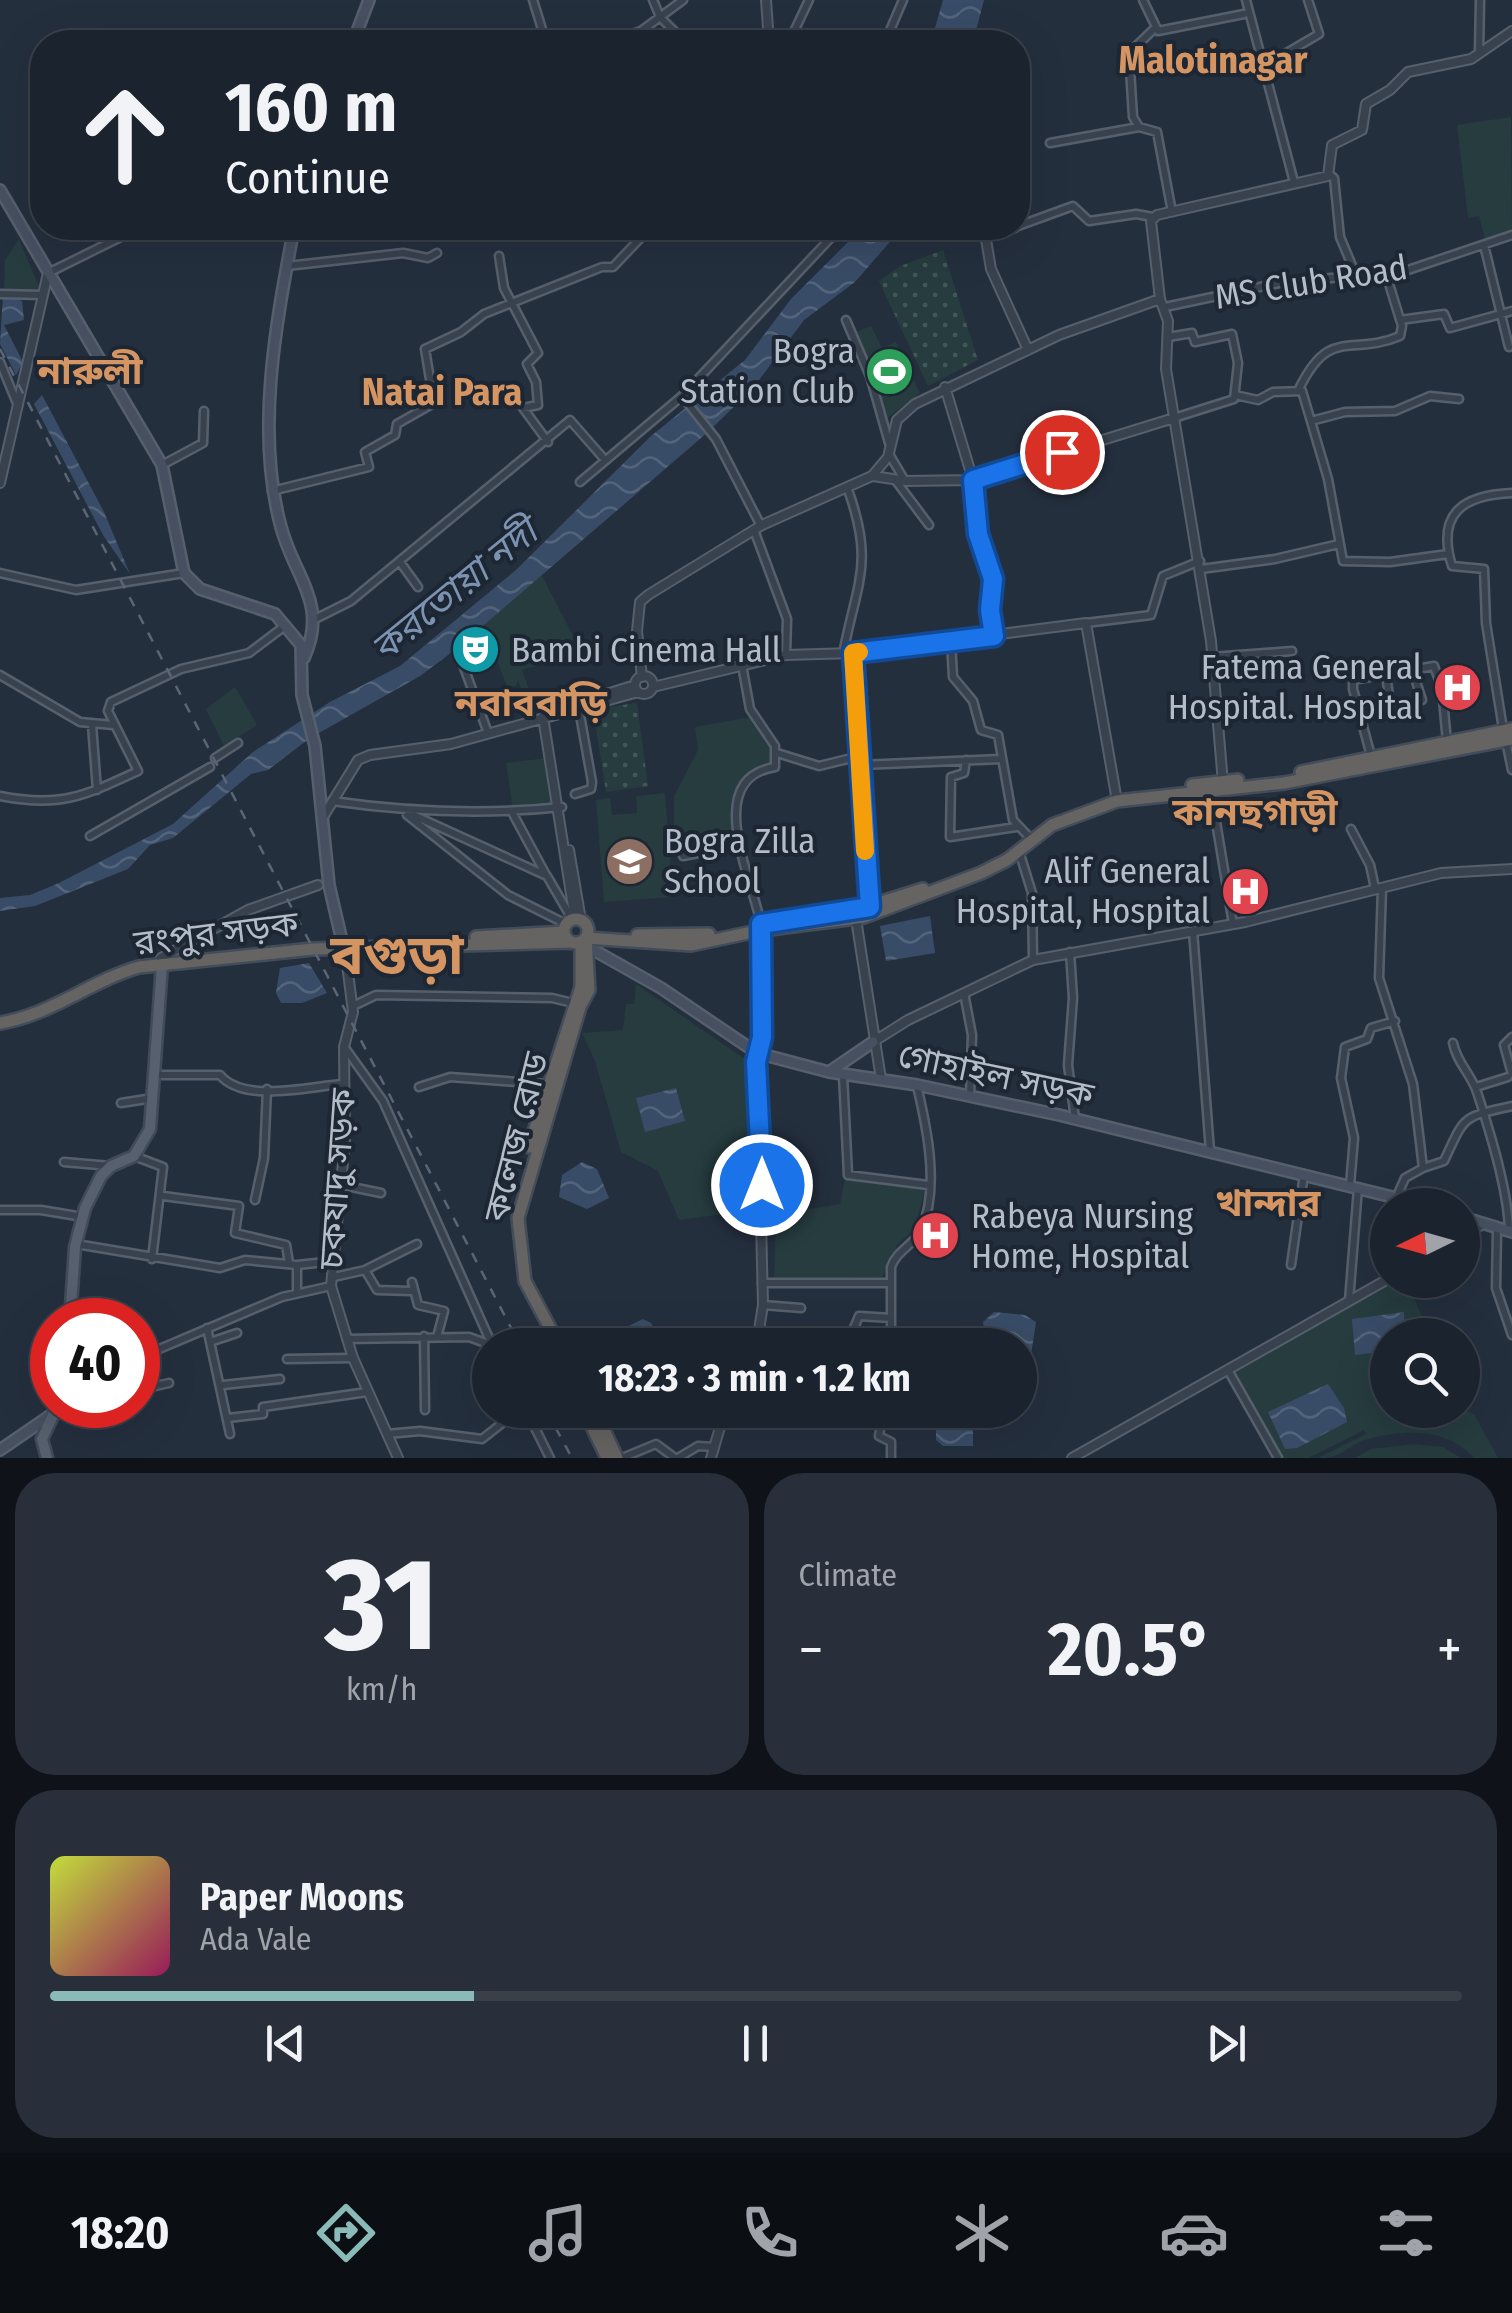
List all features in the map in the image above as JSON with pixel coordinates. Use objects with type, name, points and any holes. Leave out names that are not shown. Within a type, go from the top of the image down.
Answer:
[{"type":"highway","points":[[1219,787],[1447,742],[1508,735]]},
{"type":"highway","points":[[577,932],[616,942],[691,945],[761,927],[856,919],[989,862],[1024,834],[1116,797],[1331,775],[1508,735]]},
{"type":"highway","points":[[577,932],[690,937],[872,911],[966,879],[1020,851],[1024,834]]},
{"type":"highway","name":"রংপুর সড়ক","points":[[0,1019],[32,1016],[114,974],[162,961],[344,945],[577,932]]},
{"type":"highway","name":"কলেজ রোড","points":[[572,1020],[580,986],[577,932]]},
{"type":"highway","name":"কলেজ রোড","points":[[548,1328],[527,1295],[519,1255],[518,1218],[558,1062],[572,1020],[589,990],[577,932]]},
{"type":"highway","name":"কলেজ রোড","points":[[543,1328],[510,1250],[512,1215],[546,1084],[558,1062]]},
{"type":"highway","points":[[593,1428],[607,1458]]},
{"type":"highway","points":[[604,1428],[619,1458]]},
{"type":"main road","points":[[357,30],[368,0]]},
{"type":"main road","points":[[0,190],[162,465],[184,573],[200,589],[257,606],[287,624],[301,645],[304,660]]},
{"type":"main road","points":[[292,240],[270,412],[272,491],[283,536],[305,576],[312,620],[302,695],[315,746],[327,867],[344,945]]},
{"type":"main road","name":"গোহাইল সড়ক","points":[[577,932],[757,1052],[829,1072],[917,1085],[1075,1119],[1370,1190]]},
{"type":"main road","points":[[610,957],[608,948],[616,942]]},
{"type":"main road","points":[[72,1298],[82,1217],[111,1166],[134,1156],[150,1129],[162,961]]},
{"type":"main road","points":[[829,1072],[873,1042]]},
{"type":"main road","points":[[1481,1225],[1506,1231]]},
{"type":"main road","points":[[0,1450],[30,1428],[38,1429],[47,1458]]},
{"type":"main road","points":[[42,1439],[47,1428]]},
{"type":"street","points":[[533,0],[542,30]]},
{"type":"street","points":[[653,0],[660,17],[673,30]]},
{"type":"street","points":[[642,30],[682,0]]},
{"type":"street","points":[[766,0],[768,30]]},
{"type":"street","points":[[795,30],[809,0]]},
{"type":"street","points":[[890,30],[903,0]]},
{"type":"street","points":[[1143,0],[1157,27]]},
{"type":"street","points":[[1246,0],[1294,182]]},
{"type":"street","points":[[1266,65],[1319,34],[1308,0]]},
{"type":"street","points":[[1479,54],[1480,0]]},
{"type":"street","points":[[1157,27],[1172,30],[1244,14]]},
{"type":"street","points":[[1139,128],[1133,118],[1129,53],[1157,27]]},
{"type":"street","points":[[1356,275],[1340,237],[1334,178],[1330,174],[1332,144],[1362,130],[1368,102],[1390,90],[1410,70],[1479,54],[1512,31]]},
{"type":"street","points":[[1050,143],[1139,128],[1157,132],[1172,212]]},
{"type":"street","points":[[1030,221],[1069,206],[1089,221],[1136,214],[1153,216],[1330,174]]},
{"type":"street","points":[[1153,216],[1168,336],[1166,369],[1212,657],[1232,924]]},
{"type":"street","name":"MS Club Road","points":[[1162,303],[1278,282],[1386,274],[1512,235]]},
{"type":"street","points":[[0,483],[48,273],[115,240]]},
{"type":"street","points":[[580,482],[682,396],[829,240]]},
{"type":"street","points":[[985,240],[991,269],[1028,350]]},
{"type":"street","points":[[272,491],[369,468],[366,452],[397,434],[397,424],[434,403],[425,349],[484,314],[612,266],[636,242]]},
{"type":"street","points":[[1484,245],[1508,347]]},
{"type":"street","points":[[287,266],[394,254],[428,258],[437,253]]},
{"type":"street","points":[[499,256],[500,278],[538,354],[527,364],[536,382],[538,405],[523,408],[548,442]]},
{"type":"street","points":[[1299,389],[1321,353],[1334,346],[1400,336],[1400,320],[1386,274]]},
{"type":"street","points":[[0,294],[44,295]]},
{"type":"street","points":[[1162,303],[1028,350],[944,387],[896,420],[884,466],[872,476],[757,528],[640,602],[638,685],[646,694],[653,688],[786,655],[848,654],[1151,615],[1163,576],[1200,565],[1275,559],[1339,544]]},
{"type":"street","points":[[1400,320],[1444,314],[1450,328],[1512,312]]},
{"type":"street","points":[[846,320],[870,376],[897,473],[906,481]]},
{"type":"street","points":[[872,476],[906,481],[973,480],[1232,400],[1238,363],[1232,334],[1195,342],[1192,332],[1168,336]]},
{"type":"street","points":[[0,362],[18,396]]},
{"type":"street","points":[[944,387],[973,480],[978,534],[993,579],[990,610],[994,636]]},
{"type":"street","points":[[1236,394],[1258,400],[1273,392],[1299,389]]},
{"type":"street","points":[[1299,389],[1328,479],[1343,561],[1350,564],[1448,554]]},
{"type":"street","points":[[682,396],[716,438],[757,528],[787,619],[786,655]]},
{"type":"street","points":[[1311,422],[1345,412],[1395,411],[1430,396],[1459,399]]},
{"type":"street","points":[[162,465],[203,443],[204,411]]},
{"type":"street","points":[[312,620],[351,601],[571,420],[605,460]]},
{"type":"street","points":[[896,480],[929,525]]},
{"type":"street","points":[[847,487],[863,534],[864,565],[848,654],[861,760],[872,911]]},
{"type":"street","points":[[1512,493],[1461,504],[1450,521],[1448,554],[1452,566],[1484,569],[1486,623],[1512,770]]},
{"type":"street","points":[[400,562],[418,587]]},
{"type":"street","points":[[0,573],[76,590],[184,573]]},
{"type":"street","points":[[0,796],[30,804],[97,790],[138,770],[113,724],[108,710],[111,702],[181,669],[249,654],[287,624]]},
{"type":"street","points":[[1086,624],[1116,797]]},
{"type":"street","points":[[951,641],[952,677],[973,701],[981,730],[998,734],[1001,759],[1024,834],[950,836],[951,777],[964,773],[966,760]]},
{"type":"street","points":[[458,651],[488,733]]},
{"type":"street","points":[[1212,657],[1292,651]]},
{"type":"street","points":[[742,665],[750,709],[777,752],[776,767],[758,770],[744,784],[736,815],[738,845],[761,927],[762,1037],[757,1052],[764,1305],[759,1328]]},
{"type":"street","points":[[1371,757],[1352,684],[1412,669],[1434,666],[1442,689],[1447,742]]},
{"type":"street","points":[[1412,669],[1422,700]]},
{"type":"street","points":[[0,674],[44,703],[92,725],[113,724]]},
{"type":"street","points":[[1386,675],[1392,716]]},
{"type":"street","points":[[323,817],[358,760],[370,755],[451,744],[545,719],[651,680],[653,688]]},
{"type":"street","points":[[576,794],[591,789],[592,782],[579,705]]},
{"type":"street","points":[[545,719],[577,932]]},
{"type":"street","points":[[92,725],[97,790]]},
{"type":"street","points":[[214,758],[238,743]]},
{"type":"street","points":[[777,752],[819,766],[861,760],[1001,759]]},
{"type":"street","points":[[90,836],[210,766]]},
{"type":"street","points":[[332,802],[402,811],[512,812],[560,808]]},
{"type":"street","points":[[402,811],[508,895],[577,932]]},
{"type":"street","points":[[402,811],[547,876]]},
{"type":"street","points":[[512,812],[577,932]]},
{"type":"street","points":[[1351,829],[1379,887],[1379,978],[1396,1022],[1418,1105],[1422,1168]]},
{"type":"street","points":[[683,856],[738,845]]},
{"type":"street","points":[[1020,851],[1032,893],[1032,960]]},
{"type":"street","points":[[318,885],[327,867]]},
{"type":"street","points":[[873,1042],[1032,960],[1232,924],[1340,901],[1379,887],[1441,873],[1512,869]]},
{"type":"street","points":[[162,961],[248,910],[318,885],[331,890]]},
{"type":"street","points":[[856,919],[881,1079]]},
{"type":"street","points":[[1192,931],[1201,991],[1200,1046],[1209,1108],[1210,1151]]},
{"type":"street","name":"চকযাদু সড়ক","points":[[344,945],[347,992],[353,1006],[344,1047],[342,1185],[332,1282],[353,1358],[398,1458]]},
{"type":"street","points":[[1070,952],[1074,998],[1068,1065],[1075,1119]]},
{"type":"street","points":[[964,993],[972,1036],[970,1096]]},
{"type":"street","points":[[353,1006],[376,995],[552,998],[573,1004]]},
{"type":"street","points":[[1349,1302],[1354,1138],[1341,1078],[1345,1047],[1368,1039],[1371,1028],[1396,1022]]},
{"type":"street","points":[[1476,1087],[1510,1076],[1504,1045],[1512,1036]]},
{"type":"street","points":[[1453,1043],[1457,1060],[1476,1087],[1508,1202],[1496,1288],[1512,1335]]},
{"type":"street","points":[[344,1047],[383,1101],[484,1328]]},
{"type":"street","points":[[156,1074],[220,1075],[228,1084],[246,1091],[344,1084]]},
{"type":"street","points":[[843,1074],[848,1175],[928,1186]]},
{"type":"street","points":[[419,1088],[450,1077],[546,1084]]},
{"type":"street","points":[[891,1328],[894,1258],[919,1235],[928,1186],[926,1136],[917,1085]]},
{"type":"street","points":[[255,1200],[264,1158],[267,1088]]},
{"type":"street","points":[[121,1103],[154,1098]]},
{"type":"street","points":[[1401,1188],[1405,1178],[1444,1161],[1452,1134],[1464,1121],[1482,1112],[1512,1106]]},
{"type":"street","points":[[134,1156],[163,1167],[163,1196],[152,1259]]},
{"type":"street","points":[[64,1162],[111,1166]]},
{"type":"street","points":[[1291,1265],[1304,1174]]},
{"type":"street","points":[[342,1185],[381,1193]]},
{"type":"street","points":[[163,1196],[239,1206],[236,1234],[286,1245],[297,1292]]},
{"type":"street","points":[[0,1210],[40,1210],[82,1217]]},
{"type":"street","points":[[76,1244],[220,1268],[245,1260],[293,1264],[336,1261]]},
{"type":"street","points":[[160,1348],[297,1292],[365,1270],[417,1244]]},
{"type":"street","points":[[365,1270],[377,1290],[412,1287],[418,1305],[444,1310],[437,1336]]},
{"type":"street","points":[[762,1283],[891,1284]]},
{"type":"street","points":[[1072,1458],[1370,1290]]},
{"type":"street","points":[[764,1305],[801,1308]]},
{"type":"street","points":[[856,1328],[859,1316],[891,1318]]},
{"type":"street","points":[[207,1327],[223,1384],[230,1434]]},
{"type":"street","points":[[212,1341],[237,1334]]},
{"type":"street","points":[[424,1336],[425,1410]]},
{"type":"street","points":[[348,1339],[472,1338]]},
{"type":"street","points":[[287,1359],[353,1358]]},
{"type":"street","points":[[1228,1370],[1278,1458]]},
{"type":"street","points":[[223,1384],[280,1379]]},
{"type":"street","points":[[160,1385],[169,1383]]},
{"type":"street","points":[[228,1418],[263,1414],[263,1407],[367,1392]]},
{"type":"street","points":[[387,1434],[420,1431],[482,1440],[498,1428]]},
{"type":"street","points":[[533,1428],[550,1458]]},
{"type":"street","points":[[711,1458],[720,1428]]},
{"type":"street","points":[[880,1428],[879,1436],[891,1442],[891,1458]]},
{"type":"street","points":[[619,1458],[656,1444],[676,1458],[698,1446],[714,1447]]},
{"type":"green space","points":[[1511,117],[1512,232],[1486,242],[1479,216],[1468,218],[1457,125]]},
{"type":"green space","points":[[19,239],[40,289],[37,293],[4,290],[5,260]]},
{"type":"green space","points":[[943,250],[978,360],[928,386],[879,281],[900,266]]},
{"type":"green space","name":"Bogra Station Club","points":[[871,326],[882,348],[896,342],[920,393],[887,418],[854,333]]},
{"type":"green space","points":[[541,574],[582,653],[522,670],[539,719],[533,721],[518,680],[516,686],[507,686],[493,651],[487,652],[478,630]]},
{"type":"green space","points":[[235,687],[257,725],[224,746],[206,709]]},
{"type":"green space","points":[[637,703],[648,786],[606,792],[593,709]]},
{"type":"green space","points":[[751,717],[773,748],[773,764],[755,769],[743,790],[737,843],[674,856],[674,796],[698,750],[695,727]]},
{"type":"green space","points":[[547,758],[554,805],[513,811],[506,763]]},
{"type":"green space","points":[[665,793],[673,897],[604,902],[596,800],[610,798],[612,815],[637,813],[636,796]]},
{"type":"green space","points":[[636,984],[742,1057],[757,1062],[762,1209],[679,1220],[658,1171],[621,1152],[595,1061],[582,1033],[623,1030],[626,1004],[634,1004]]},
{"type":"green space","points":[[846,1173],[925,1191],[914,1229],[897,1245],[883,1277],[774,1280],[776,1215],[840,1204]]},
{"type":"green space","points":[[1370,1295],[1370,1298],[1414,1298],[1423,1318],[1370,1318],[1370,1428],[1480,1425],[1498,1458],[1474,1458],[1452,1441],[1411,1433],[1368,1439],[1340,1454],[1318,1458],[1366,1434],[1364,1430],[1308,1458],[1283,1458],[1232,1372]]},
{"type":"green space","points":[[1414,1444],[1443,1447],[1461,1458],[1355,1458],[1371,1449]]},
{"type":"water","points":[[943,0],[984,0],[976,30],[934,30]]},
{"type":"water","points":[[850,240],[892,240],[855,282],[804,320],[753,388],[708,432],[456,649],[420,676],[310,738],[268,770],[251,774],[173,838],[150,845],[128,869],[35,906],[0,911],[0,898],[30,895],[59,883],[173,824],[253,752],[330,702],[400,666],[516,570],[651,436],[745,360],[791,299]]},
{"type":"water","points":[[3,295],[22,301],[24,320],[4,325],[23,362],[16,375],[0,344]]},
{"type":"water","points":[[42,395],[104,512],[130,574],[103,535],[34,404]]},
{"type":"water","points":[[930,916],[935,953],[886,961],[880,926]]},
{"type":"water","points":[[309,963],[327,993],[302,1003],[281,1003],[276,993],[280,968]]},
{"type":"water","points":[[676,1088],[685,1121],[645,1132],[636,1098]]},
{"type":"water","points":[[582,1162],[597,1169],[609,1198],[587,1209],[559,1197],[562,1175]]},
{"type":"water","points":[[994,1312],[1025,1315],[1036,1322],[1035,1328],[984,1328],[983,1322]]},
{"type":"water","points":[[1404,1312],[1404,1318],[1370,1318],[1370,1353],[1355,1355],[1352,1319]]},
{"type":"water","points":[[643,1319],[654,1328],[624,1328]]},
{"type":"water","points":[[1328,1384],[1344,1408],[1347,1422],[1297,1448],[1285,1449],[1268,1412]]},
{"type":"water","points":[[936,1428],[973,1428],[973,1446],[943,1446],[936,1440]]},
{"type":"railway","points":[[0,349],[511,1328]]},
{"type":"railway","points":[[556,1428],[572,1458]]},
{"type":"slow traffic","points":[[859,652],[853,653],[865,851]]},
{"type":"place","name":"Bogra Station Club","points":[[890,371]]},
{"type":"place","name":"Bambi Cinema Hall","points":[[476,650]]},
{"type":"place","name":"Fatema General Hospital. Hospital","points":[[1457,687]]},
{"type":"place","name":"Bogra Zilla School","points":[[629,861]]},
{"type":"place","name":"Alif General Hospital, Hospital","points":[[1245,891]]},
{"type":"place","name":"Rabeya Nursing Home, Hospital","points":[[936,1236]]},
{"type":"district","name":"Malotinagar","points":[[1213,60]]},
{"type":"district","name":"নারুলী","points":[[90,371]]},
{"type":"district","name":"Natai Para","points":[[442,392]]},
{"type":"district","name":"নবাববাড়ি","points":[[531,703]]},
{"type":"district","name":"কানছগাড়ী","points":[[1255,812]]},
{"type":"district","name":"বগুড়া","points":[[397,955]]},
{"type":"district","name":"খান্দার","points":[[1268,1203]]},
{"type":"route","points":[[762,1185],[762,1122],[756,1062],[762,1037],[761,924],[870,907],[853,653],[994,636],[990,610],[993,579],[978,534],[973,480],[1062,452]]},
{"type":"water label","name":"করতোয়া নদী","points":[[454,590]]}]
